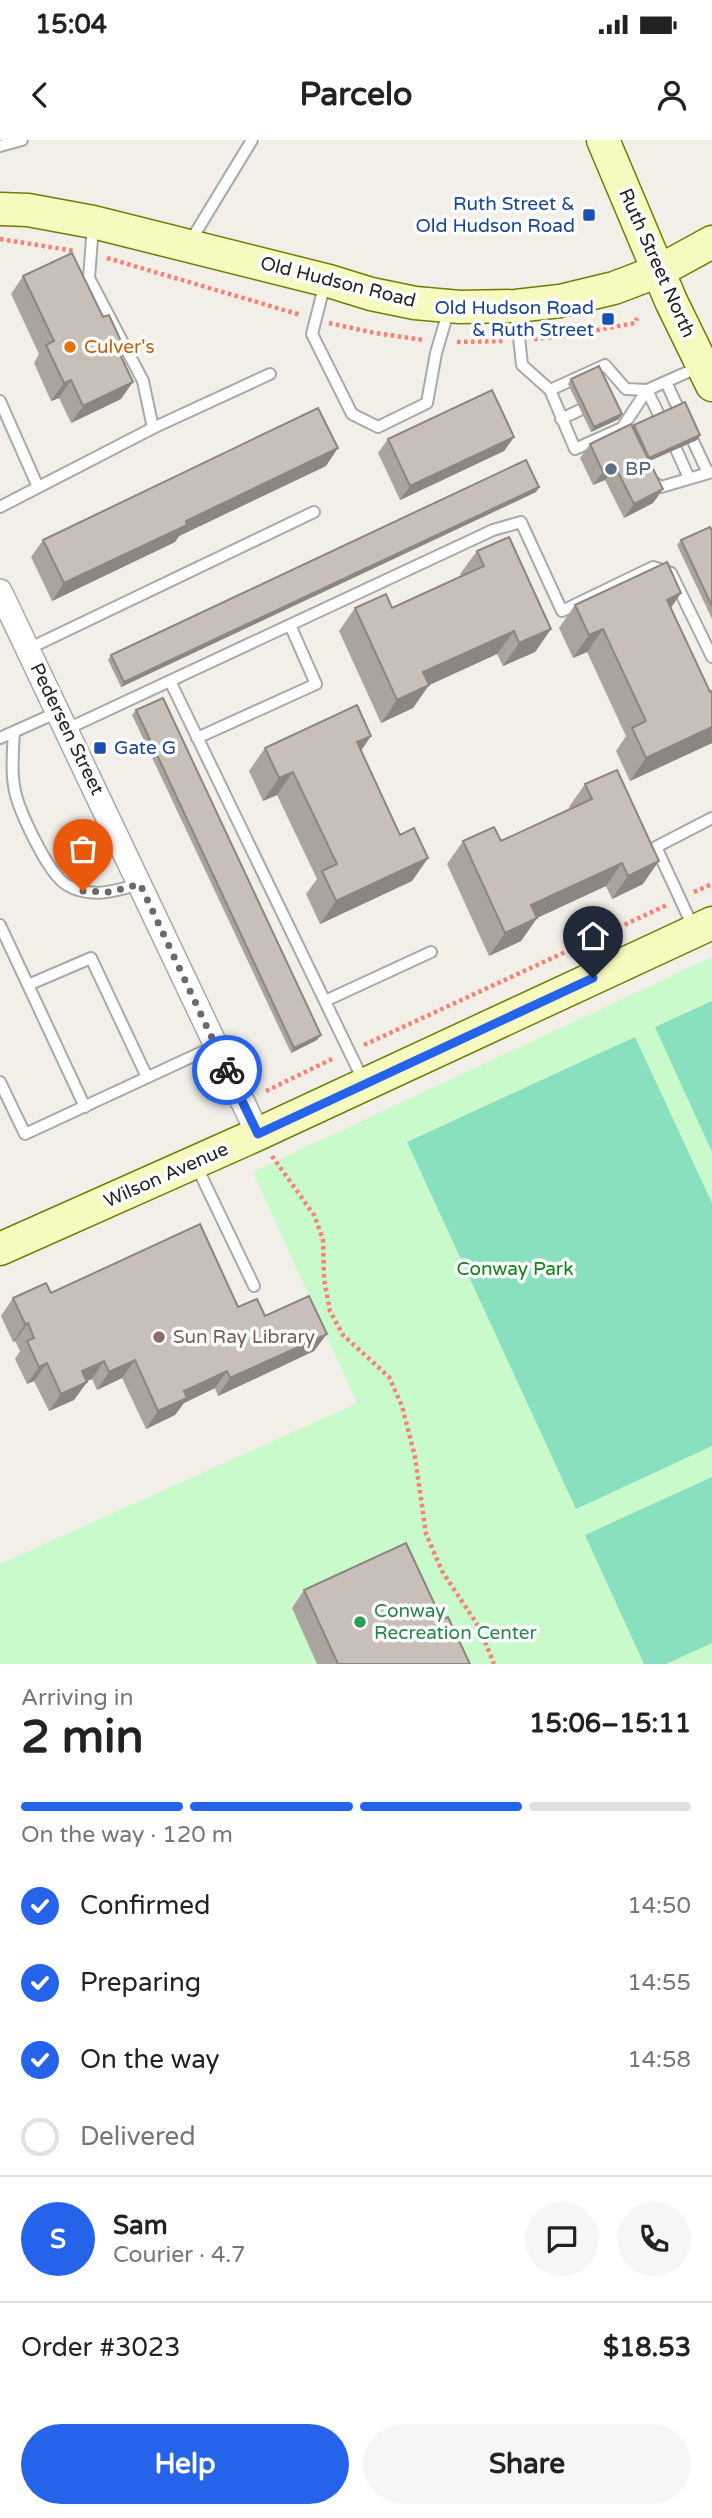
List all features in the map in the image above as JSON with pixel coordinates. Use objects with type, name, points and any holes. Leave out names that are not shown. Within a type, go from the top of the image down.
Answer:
[{"type":"street","name":"Ruth Street North","points":[[603,140],[707,376]]},
{"type":"street","name":"Old Hudson Road","points":[[0,209],[28,210],[93,222],[326,280],[371,294],[415,303],[450,306],[516,306],[560,301],[601,291],[659,271],[712,242]]},
{"type":"street","name":"Pedersen Street","points":[[0,591],[258,1134]]},
{"type":"street","name":"Wilson Avenue","points":[[0,1250],[258,1134],[703,927]]},
{"type":"lane","points":[[0,146],[22,140]]},
{"type":"lane","points":[[188,245],[252,140]]},
{"type":"lane","points":[[93,222],[89,278],[144,381],[153,428]]},
{"type":"lane","points":[[326,280],[312,334],[352,414],[378,427],[427,403],[436,353],[450,306]]},
{"type":"lane","points":[[516,306],[522,365],[550,390],[575,449],[622,428],[647,390]]},
{"type":"lane","points":[[550,390],[605,365],[622,391],[647,390],[666,382],[707,376]]},
{"type":"lane","points":[[0,507],[153,428],[271,374]]},
{"type":"lane","points":[[666,382],[678,408]]},
{"type":"lane","points":[[647,390],[660,417]]},
{"type":"lane","points":[[0,401],[38,487]]},
{"type":"lane","points":[[561,419],[580,410]]},
{"type":"lane","points":[[622,428],[632,451]]},
{"type":"lane","points":[[643,473],[661,487],[710,472],[693,441]]},
{"type":"lane","points":[[676,449],[689,478]]},
{"type":"lane","points":[[29,649],[314,512]]},
{"type":"lane","points":[[0,738],[63,720],[170,681],[493,530],[521,522],[562,611],[653,567],[671,573],[712,657]]},
{"type":"lane","points":[[198,738],[316,684],[290,625]]},
{"type":"lane","points":[[170,681],[365,1084]]},
{"type":"lane","points":[[14,732],[14,786],[18,802],[56,877],[68,886],[99,893],[140,884]]},
{"type":"lane","points":[[703,927],[680,899],[656,847],[712,818]]},
{"type":"lane","points":[[0,925],[85,1107]]},
{"type":"lane","points":[[325,1001],[432,952]]},
{"type":"lane","points":[[28,985],[91,958],[148,1077]]},
{"type":"lane","points":[[0,1082],[25,1135],[215,1046]]},
{"type":"lane","points":[[195,1162],[254,1286]]},
{"type":"path","points":[[266,1091],[712,884]]},
{"type":"path","points":[[258,1134],[314,1215],[323,1239],[324,1279],[330,1311],[343,1335],[389,1377],[402,1406],[415,1457],[426,1534],[442,1572],[479,1627],[494,1664]]},
{"type":"green space","name":"Conway Park","points":[[712,957],[712,1664],[0,1664],[0,1564],[357,1403],[253,1172]]},
{"type":"green space","points":[[712,1001],[712,1152],[655,1027]]},
{"type":"green space","points":[[635,1037],[712,1203],[712,1446],[576,1509],[407,1142]]},
{"type":"green space","points":[[712,1477],[712,1643],[666,1664],[644,1664],[585,1535]]},
{"type":"building","name":"Culver's","points":[[72,253],[103,317],[109,315],[121,341],[115,344],[133,382],[83,406],[71,380],[64,383],[46,345],[54,341],[23,276]]},
{"type":"building","points":[[599,366],[622,414],[594,427],[571,379]]},
{"type":"building","points":[[492,390],[514,437],[410,486],[388,439]]},
{"type":"building","points":[[685,402],[700,435],[649,458],[634,425]]},
{"type":"building","points":[[318,408],[338,448],[186,521],[187,525],[64,583],[43,540]]},
{"type":"building","points":[[631,424],[663,489],[634,504],[615,466],[603,472],[590,444]]},
{"type":"building","points":[[526,460],[539,487],[124,682],[111,655]]},
{"type":"building","points":[[710,527],[712,531],[712,606],[681,540]]},
{"type":"building","points":[[509,537],[551,629],[519,643],[514,631],[423,672],[429,685],[397,700],[355,608],[386,594],[392,608],[484,566],[477,551]]},
{"type":"building","points":[[667,562],[681,593],[667,600],[710,692],[712,691],[712,727],[646,758],[632,728],[646,721],[603,629],[589,635],[575,605]]},
{"type":"building","points":[[163,698],[321,1035],[294,1048],[136,710]]},
{"type":"building","points":[[357,705],[371,736],[357,742],[400,835],[414,828],[428,858],[336,901],[322,871],[337,864],[293,772],[279,778],[265,748]]},
{"type":"building","points":[[617,770],[659,861],[628,876],[622,863],[531,905],[537,918],[505,933],[463,841],[494,827],[501,841],[592,799],[585,784]]},
{"type":"building","name":"Sun Ray Library","points":[[200,1224],[238,1307],[257,1299],[265,1316],[309,1296],[327,1334],[230,1378],[227,1371],[184,1391],[187,1398],[158,1411],[135,1360],[109,1372],[104,1361],[82,1371],[87,1382],[61,1394],[47,1363],[39,1367],[27,1341],[34,1338],[13,1298],[46,1283],[51,1293]]},
{"type":"building","name":"Conway Recreation Center","points":[[406,1543],[442,1620],[448,1617],[470,1664],[338,1664],[304,1590]]},
{"type":"way so far","points":[[83,891],[110,892],[140,884],[227,1070]]},
{"type":"place","name":"Ruth Street & Old Hudson Road","points":[[589,215]]},
{"type":"place","name":"Old Hudson Road & Ruth Street","points":[[608,319]]},
{"type":"place","name":"Culver's","points":[[70,347]]},
{"type":"place","name":"BP","points":[[611,469]]},
{"type":"place","name":"Gate G","points":[[100,748]]},
{"type":"place","name":"Sun Ray Library","points":[[159,1337]]},
{"type":"place","name":"Conway Recreation Center","points":[[360,1622]]},
{"type":"route","points":[[227,1070],[258,1134],[593,978]]}]
